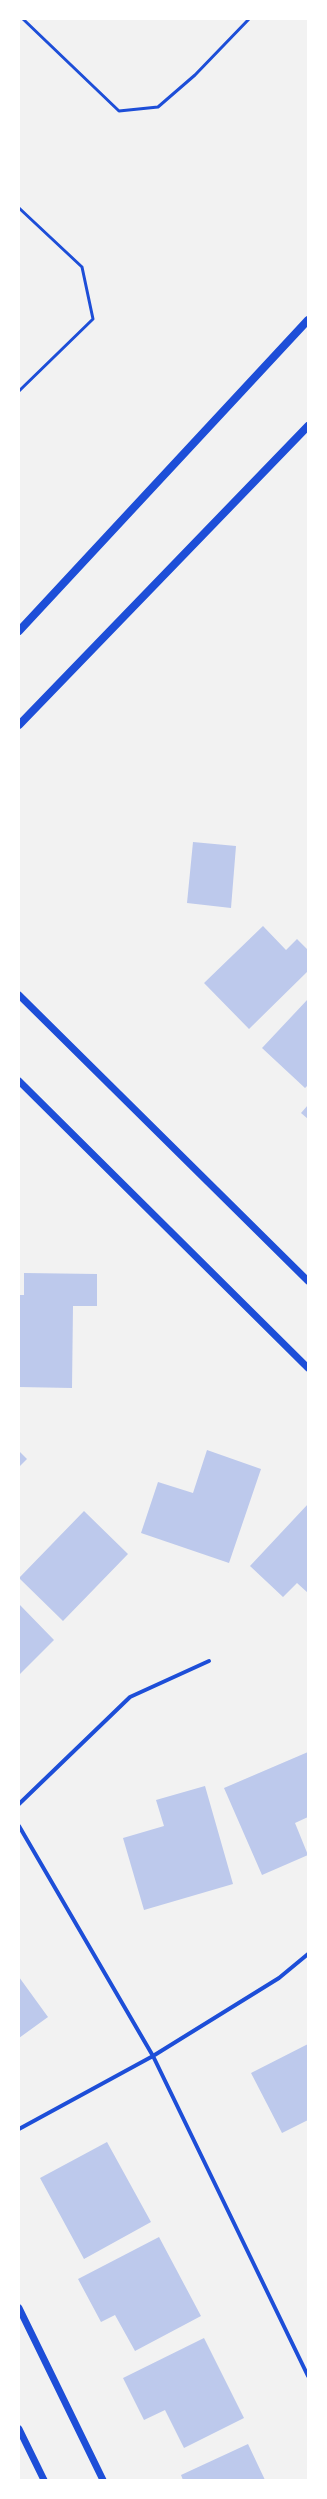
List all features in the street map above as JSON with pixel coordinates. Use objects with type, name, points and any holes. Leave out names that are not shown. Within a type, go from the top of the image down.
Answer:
[{"type":"main road","points":[[19,631],[308,320]]},
{"type":"main road","points":[[19,725],[308,426]]},
{"type":"street","points":[[19,995],[308,1281]]},
{"type":"street","points":[[19,1081],[308,1368]]},
{"type":"street","points":[[19,1804],[130,1697],[209,1661]]},
{"type":"street","points":[[19,1826],[153,2056],[308,2376]]},
{"type":"street","points":[[19,2129],[153,2056],[279,1978],[308,1954]]},
{"type":"street","points":[[19,2308],[103,2480]]},
{"type":"street","points":[[19,2429],[44,2480]]},
{"type":"lane","points":[[24,19],[118,111],[158,107],[195,75],[249,19]]},
{"type":"lane","points":[[19,208],[82,267],[93,319],[19,391]]},
{"type":"building","points":[[193,842],[236,846],[231,908],[187,903]]},
{"type":"building","points":[[263,926],[286,950],[297,939],[308,950],[308,971],[249,1029],[204,983]]},
{"type":"building","points":[[308,999],[308,1085],[305,1088],[262,1048]]},
{"type":"building","points":[[308,1105],[308,1119],[301,1113]]},
{"type":"building","points":[[24,1273],[97,1274],[97,1306],[73,1306],[72,1388],[19,1387],[19,1295],[24,1295]]},
{"type":"building","points":[[207,1450],[261,1469],[229,1563],[141,1533],[158,1482],[193,1493]]},
{"type":"building","points":[[19,1451],[27,1459],[19,1467]]},
{"type":"building","points":[[308,1504],[308,1593],[297,1583],[283,1597],[250,1566]]},
{"type":"building","points":[[84,1511],[128,1554],[63,1621],[19,1578]]},
{"type":"building","points":[[19,1604],[54,1640],[19,1675]]},
{"type":"building","points":[[308,1752],[308,1817],[295,1823],[308,1855],[262,1875],[224,1788]]},
{"type":"building","points":[[205,1786],[233,1884],[144,1910],[123,1838],[164,1826],[156,1800]]},
{"type":"building","points":[[19,1977],[48,2017],[19,2038]]},
{"type":"building","points":[[308,2044],[308,2120],[282,2133],[251,2073]]},
{"type":"building","points":[[107,2142],[151,2222],[84,2259],[40,2178]]},
{"type":"building","points":[[159,2237],[201,2316],[135,2351],[115,2315],[101,2322],[78,2279]]},
{"type":"building","points":[[204,2338],[244,2418],[184,2448],[165,2410],[144,2420],[123,2378]]},
{"type":"building","points":[[248,2444],[265,2480],[183,2480],[181,2475]]}]
